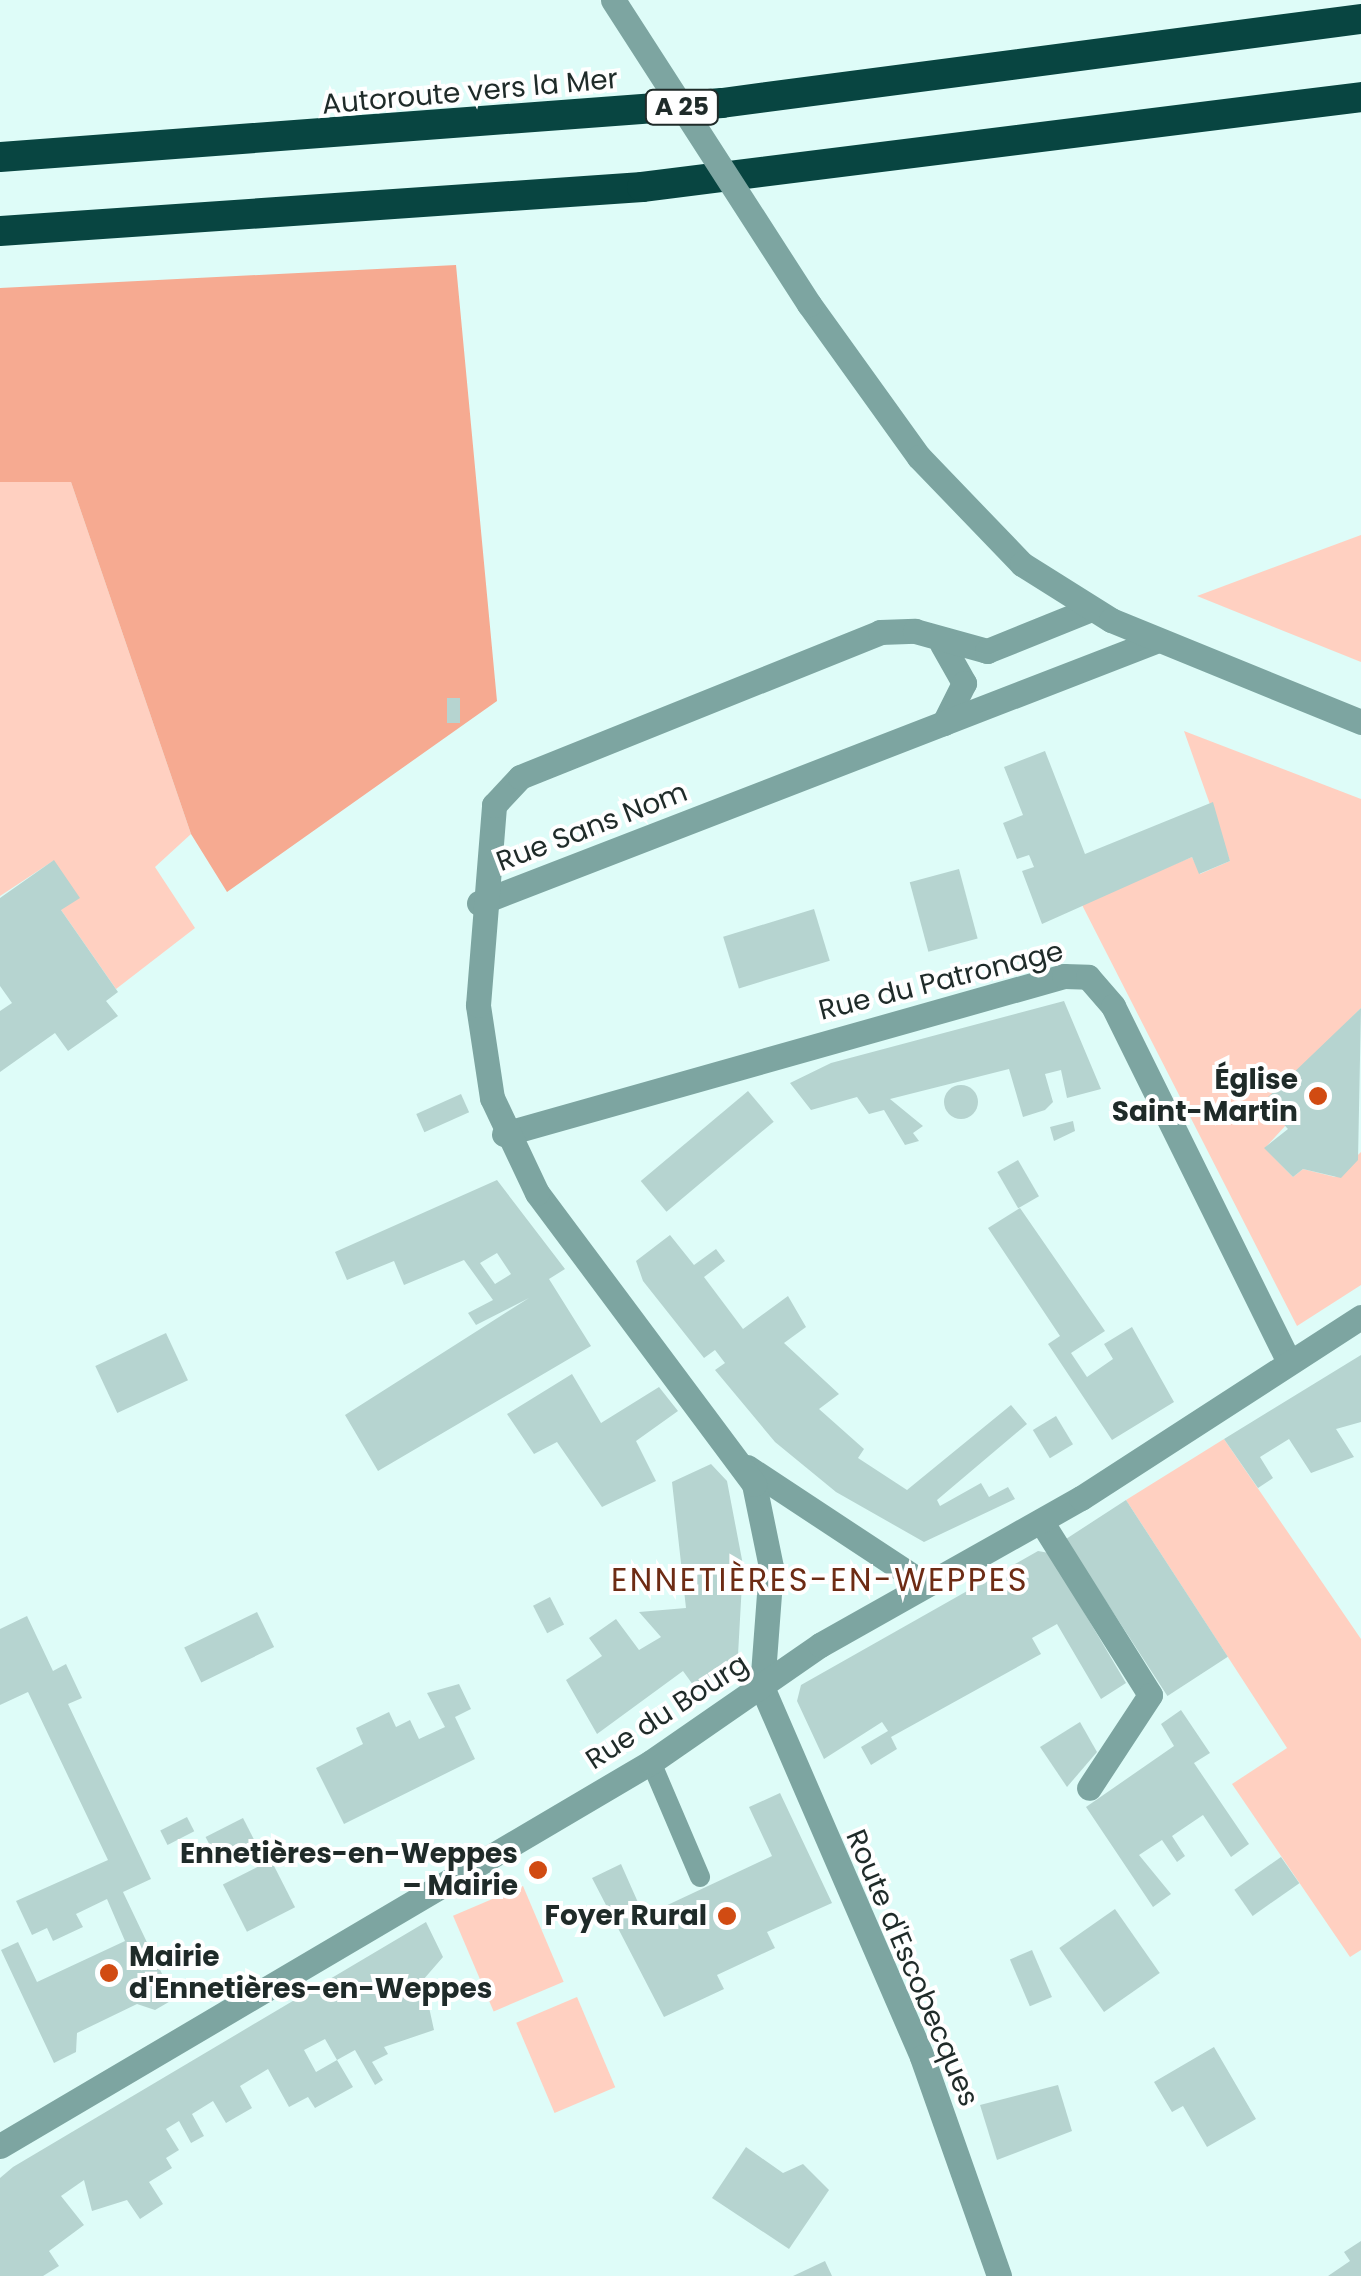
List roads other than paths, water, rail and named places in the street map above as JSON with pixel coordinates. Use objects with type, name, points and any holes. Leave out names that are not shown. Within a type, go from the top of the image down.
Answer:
[{"type":"highway","name":"Autoroute vers la Mer","points":[[0,157],[722,103],[1361,19]]},
{"type":"highway","points":[[0,231],[587,192],[1361,97]]},
{"type":"street","points":[[613,0],[809,304],[965,510],[1091,609],[1361,722]]},
{"type":"street","name":"Rue Sans Nom","points":[[1091,609],[1000,649],[942,644],[915,630],[880,632],[520,777],[494,805],[479,902],[1158,640]]},
{"type":"street","points":[[942,644],[964,683],[944,724]]},
{"type":"street","points":[[479,902],[482,1052],[504,1134],[549,1211],[740,1460],[760,1502],[771,1567],[762,1687]]},
{"type":"street","name":"Rue du Patronage","points":[[504,1134],[1064,976],[1088,978],[1113,1006],[1290,1362]]},
{"type":"street","name":"Rue du Bourg","points":[[0,2146],[651,1762],[762,1687],[926,1585],[1041,1521],[1361,1317]]},
{"type":"street","points":[[740,1460],[926,1585]]},
{"type":"street","points":[[1041,1521],[1150,1695],[1090,1788]]},
{"type":"street","name":"Route d'Escobecques","points":[[762,1687],[922,2057],[998,2276]]},
{"type":"lane","points":[[651,1762],[700,1877]]},
{"type":"place","name":"Église Saint-Martin","points":[[1318,1096]]},
{"type":"place","name":"Ennetières-en-Weppes – Mairie","points":[[538,1870]]},
{"type":"place","name":"Foyer Rural","points":[[727,1916]]},
{"type":"place","name":"Mairie d'Ennetières-en-Weppes","points":[[109,1973]]},
{"type":"district","name":"ENNETIÈRES-EN-WEPPES","points":[[820,1580]]}]
